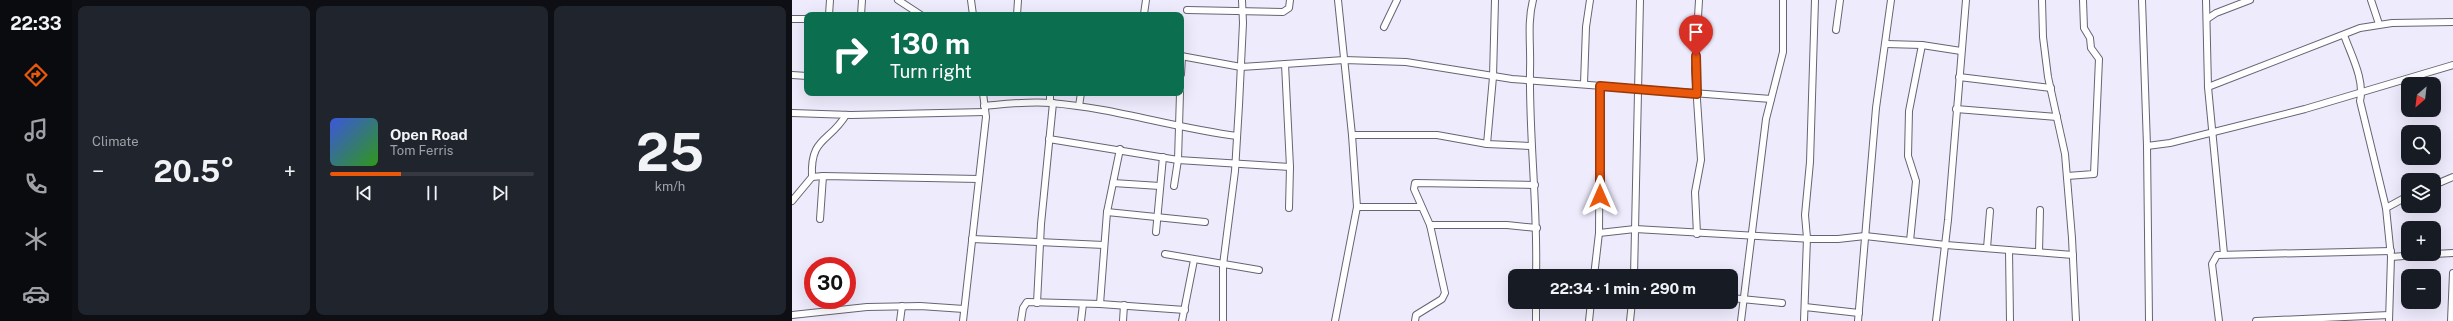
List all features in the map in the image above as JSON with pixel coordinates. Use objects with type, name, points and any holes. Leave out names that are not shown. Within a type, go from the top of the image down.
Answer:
[{"type":"street","points":[[829,12],[830,0]]},
{"type":"street","points":[[860,12],[862,0]]},
{"type":"street","points":[[898,0],[916,12]]},
{"type":"street","points":[[971,0],[973,12]]},
{"type":"street","points":[[1017,12],[1018,0]]},
{"type":"street","points":[[1144,12],[1146,0]]},
{"type":"street","points":[[1222,321],[1223,265],[1237,136],[1241,67],[1242,0]]},
{"type":"street","points":[[1187,10],[1283,12],[1289,8],[1290,0]]},
{"type":"street","points":[[1335,321],[1357,207],[1352,135],[1338,0]]},
{"type":"street","points":[[1384,27],[1397,0]]},
{"type":"street","points":[[1487,144],[1494,77],[1495,0]]},
{"type":"street","points":[[1533,0],[1529,36],[1530,146],[1537,228],[1536,269]]},
{"type":"street","points":[[1584,84],[1586,27],[1590,0]]},
{"type":"street","points":[[1634,269],[1640,0]]},
{"type":"street","points":[[1697,234],[1695,192],[1701,160],[1697,94],[1696,32],[1699,0]]},
{"type":"street","points":[[1741,321],[1745,300],[1766,119],[1783,52],[1783,0]]},
{"type":"street","points":[[1804,321],[1807,238],[1806,215],[1810,162],[1815,0]]},
{"type":"street","points":[[1836,30],[1840,0]]},
{"type":"street","points":[[1858,321],[1876,108],[1891,0]]},
{"type":"street","points":[[1936,321],[1946,245],[1966,0]]},
{"type":"street","points":[[2042,0],[2043,37],[2067,176],[2076,321]]},
{"type":"street","points":[[2067,176],[2094,174],[2099,59],[2091,48],[2090,38],[2084,28],[2083,0]]},
{"type":"street","points":[[2142,0],[2147,146],[2149,321]]},
{"type":"street","points":[[2206,0],[2208,87],[2224,254]]},
{"type":"street","points":[[2207,19],[2216,12],[2250,0]]},
{"type":"street","points":[[2371,0],[2379,24]]},
{"type":"street","points":[[792,19],[804,19]]},
{"type":"street","points":[[2208,87],[2344,35],[2379,24],[2453,22]]},
{"type":"street","points":[[2256,321],[2389,318],[2391,254],[2386,208],[2360,101],[2362,92],[2344,35]]},
{"type":"street","points":[[1886,44],[1922,46],[1961,51]]},
{"type":"street","points":[[1910,241],[1916,181],[1908,156],[1909,111],[1922,46]]},
{"type":"street","points":[[1184,56],[1241,67],[1344,60],[1406,62],[1494,77],[1530,81],[1771,99]]},
{"type":"street","points":[[1285,64],[1290,167],[1289,208]]},
{"type":"street","points":[[2147,146],[2213,133],[2305,109],[2453,65]]},
{"type":"street","points":[[792,75],[804,76]]},
{"type":"street","points":[[1959,77],[2051,88]]},
{"type":"street","points":[[1595,269],[1599,233],[1600,86]]},
{"type":"street","points":[[963,321],[979,179],[985,109],[983,96]]},
{"type":"street","points":[[1037,303],[1040,241],[1049,139],[1050,96]]},
{"type":"street","points":[[1079,106],[1081,96]]},
{"type":"street","points":[[1174,186],[1178,160],[1180,96]]},
{"type":"street","points":[[792,113],[846,115],[985,109],[1051,103],[1117,112],[1198,131],[1237,136]]},
{"type":"street","points":[[1956,109],[2057,117]]},
{"type":"street","points":[[792,201],[812,177],[811,160],[815,149],[824,136],[841,123],[846,115]]},
{"type":"street","points":[[1352,135],[1437,135],[1487,144],[1530,146]]},
{"type":"street","points":[[1049,139],[1120,149],[1178,160],[1290,167]]},
{"type":"street","points":[[1100,304],[1107,212],[1120,149]]},
{"type":"street","points":[[1156,232],[1163,157]]},
{"type":"street","points":[[820,219],[823,176]]},
{"type":"street","points":[[812,177],[979,179]]},
{"type":"street","points":[[2441,182],[2453,178]]},
{"type":"street","points":[[1414,321],[1416,315],[1442,299],[1445,293],[1430,225],[1414,189],[1415,183],[1422,181],[1486,185],[1534,184]]},
{"type":"street","points":[[1113,183],[1160,186]]},
{"type":"street","points":[[792,191],[800,191]]},
{"type":"street","points":[[2386,208],[2401,200]]},
{"type":"street","points":[[1357,207],[1421,207]]},
{"type":"street","points":[[2039,252],[2040,210]]},
{"type":"street","points":[[1987,248],[1990,211]]},
{"type":"street","points":[[1107,212],[1205,222]]},
{"type":"street","points":[[1430,225],[1507,225],[1537,228]]},
{"type":"street","points":[[1599,233],[1635,229],[1697,234],[1838,239],[1865,236],[1946,245],[2073,255]]},
{"type":"street","points":[[972,239],[1104,245]]},
{"type":"street","points":[[2009,250],[2010,321]]},
{"type":"street","points":[[2441,254],[2453,253]]},
{"type":"street","points":[[1165,254],[1258,270]]},
{"type":"street","points":[[2219,321],[2212,264],[2217,255],[2401,254]]},
{"type":"street","points":[[1182,321],[1194,260]]},
{"type":"street","points":[[2450,321],[2453,272]]},
{"type":"street","points":[[1738,299],[1782,303]]},
{"type":"street","points":[[1021,321],[1023,308],[1027,302],[1124,305],[1185,310]]},
{"type":"street","points":[[1081,321],[1083,304]]},
{"type":"street","points":[[1123,321],[1124,305]]},
{"type":"street","points":[[792,315],[867,307],[902,306],[964,309]]},
{"type":"street","points":[[900,321],[902,306]]},
{"type":"street","points":[[1805,307],[1859,313]]},
{"type":"street","points":[[1536,309],[1536,321]]},
{"type":"street","points":[[1589,321],[1590,309]]},
{"type":"street","points":[[1630,321],[1631,309]]},
{"type":"route","points":[[1600,196],[1600,86],[1697,94],[1696,56]]}]
